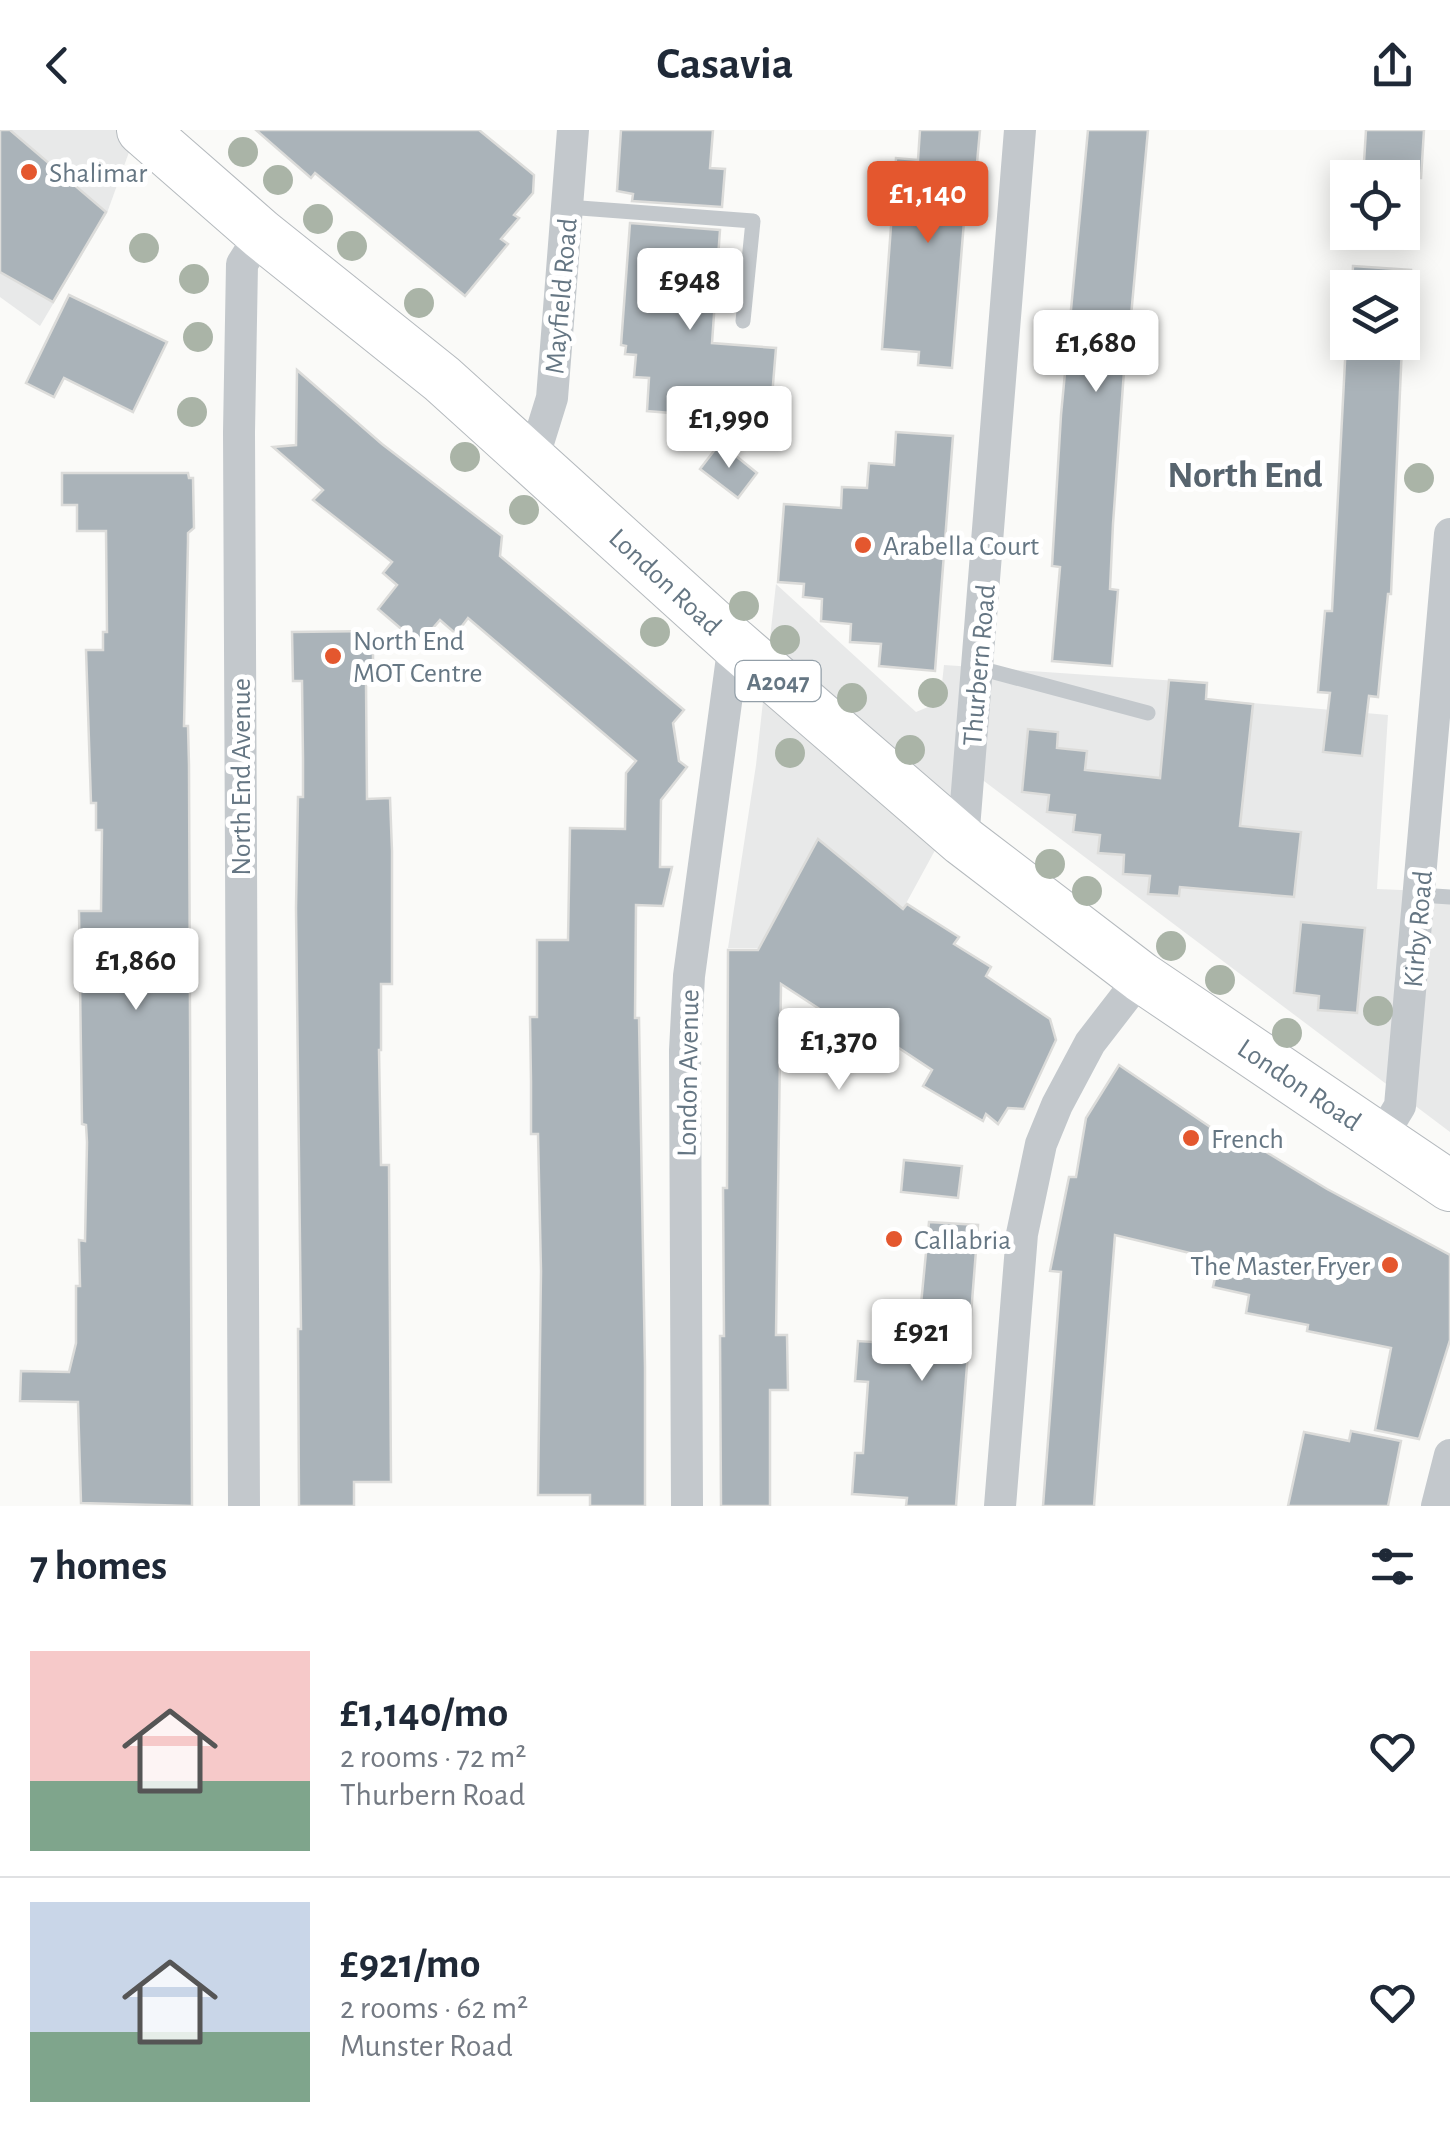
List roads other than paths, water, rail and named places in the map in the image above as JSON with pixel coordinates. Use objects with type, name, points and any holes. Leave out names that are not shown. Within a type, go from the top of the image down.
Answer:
[{"type":"main road","name":"London Road","points":[[142,130],[261,234],[442,378],[734,643],[963,841],[1141,978],[1450,1186]]},
{"type":"street","name":"Mayfield Road","points":[[534,458],[552,398],[573,130]]},
{"type":"street","name":"Thurbern Road","points":[[963,841],[1020,130]]},
{"type":"street","name":"North End Avenue","points":[[244,1506],[239,432],[242,264],[261,234]]},
{"type":"street","name":"Kirby Road","points":[[1380,1139],[1400,1106],[1435,896],[1450,534]]},
{"type":"street","name":"London Avenue","points":[[687,1506],[685,1050],[689,976],[734,643]]},
{"type":"street","points":[[1000,1506],[1022,1234],[1041,1144],[1056,1105],[1090,1044],[1141,978]]},
{"type":"street","points":[[1437,1506],[1450,1455]]},
{"type":"lane","points":[[568,207],[752,221],[743,320]]},
{"type":"lane","points":[[979,668],[1148,713]]},
{"type":"place","name":"Shalimar","points":[[29,172]]},
{"type":"place","name":"Arabella Court","points":[[863,545]]},
{"type":"place","name":"North End MOT Centre","points":[[333,656]]},
{"type":"place","name":"French","points":[[1191,1138]]},
{"type":"place","name":"Callabria","points":[[894,1239]]},
{"type":"place","name":"The Master Fryer","points":[[1390,1265]]},
{"type":"district","name":"North End","points":[[1245,474]]}]
